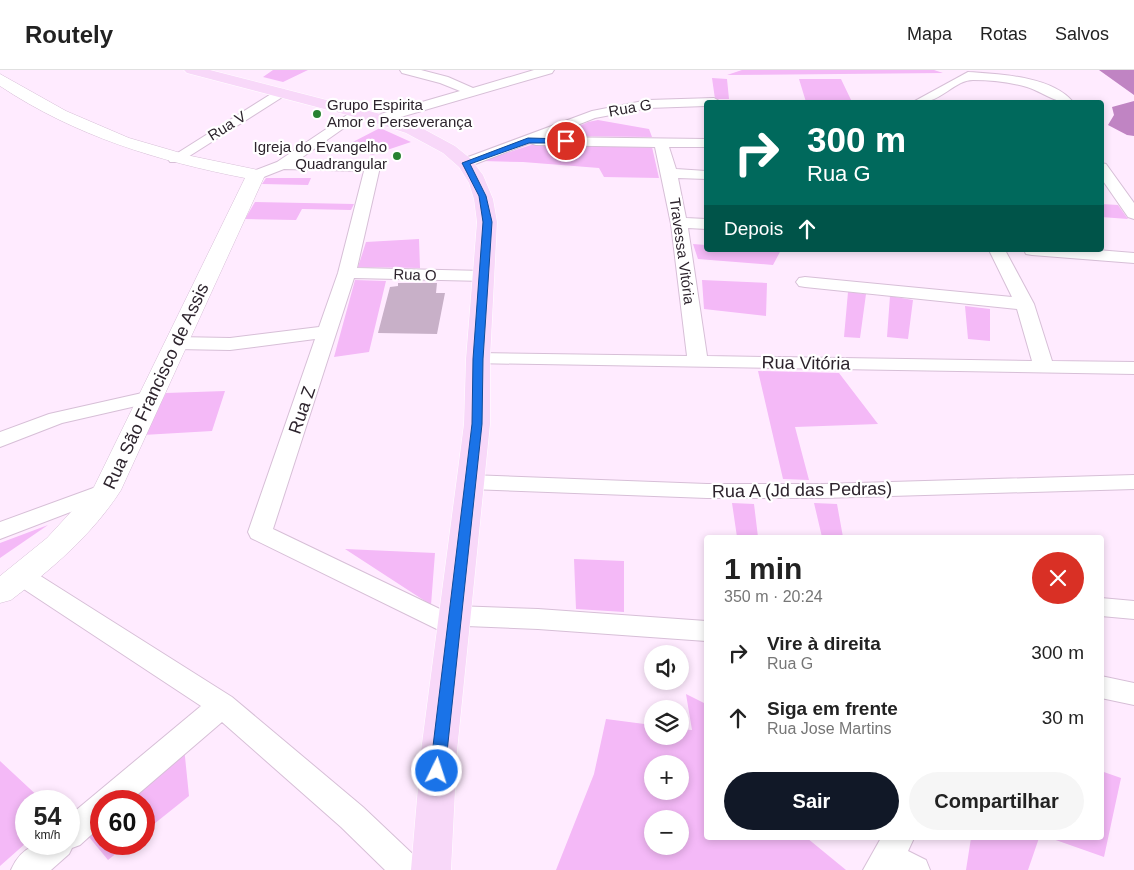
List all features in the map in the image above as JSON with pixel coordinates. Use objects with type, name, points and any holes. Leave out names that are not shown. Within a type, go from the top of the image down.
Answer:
[{"type":"main road","points":[[192,70],[356,113],[382,118],[431,140],[465,163],[477,184],[486,208],[488,222],[478,359],[477,424],[438,751],[431,870]]},
{"type":"street","points":[[406,70],[444,80],[472,92]]},
{"type":"street","points":[[382,118],[548,70]]},
{"type":"street","points":[[923,100],[965,73],[1034,84],[1050,91],[1063,100]]},
{"type":"street","points":[[0,79],[29,100],[63,118],[175,158],[256,175],[282,164],[356,113]]},
{"type":"street","name":"Rua V","points":[[175,158],[279,93]]},
{"type":"street","name":"Rua G","points":[[465,163],[528,141],[592,115],[634,106],[704,102]]},
{"type":"street","points":[[528,141],[704,143]]},
{"type":"street","name":"Travessa Vitória","points":[[661,142],[670,173],[680,223],[698,362]]},
{"type":"street","name":"Rua Z","points":[[282,164],[373,167],[347,273],[329,332],[260,532],[454,622]]},
{"type":"street","points":[[1104,171],[1134,214]]},
{"type":"street","points":[[670,173],[704,175]]},
{"type":"street","name":"Rua São Francisco de Assis","points":[[11,584],[81,524],[108,490],[256,175]]},
{"type":"street","points":[[680,223],[704,224]]},
{"type":"street","points":[[998,252],[1025,304],[1044,367]]},
{"type":"street","points":[[1058,252],[1134,258]]},
{"type":"street","name":"Rua O","points":[[347,273],[484,276]]},
{"type":"street","points":[[805,282],[1025,304]]},
{"type":"street","points":[[176,343],[230,344],[329,332]]},
{"type":"street","name":"Rua Vitória","points":[[478,359],[1134,368]]},
{"type":"street","points":[[0,440],[56,418],[151,397]]},
{"type":"street","name":"Rua A (Jd das Pedras)","points":[[470,482],[707,491],[824,491],[1134,482]]},
{"type":"street","points":[[0,531],[108,490]]},
{"type":"street","points":[[11,584],[222,705],[352,817],[408,870]]},
{"type":"street","points":[[1104,607],[1134,610]]},
{"type":"street","points":[[454,622],[538,619],[704,631]]},
{"type":"street","points":[[1104,688],[1134,694]]},
{"type":"street","points":[[121,790],[222,705]]},
{"type":"street","points":[[80,825],[90,817]]},
{"type":"street","points":[[27,870],[45,855]]},
{"type":"shaded area","points":[[273,70],[308,70],[283,82],[263,77]]},
{"type":"shaded area","points":[[742,70],[934,70],[943,73],[727,75]]},
{"type":"shaded area","points":[[1099,70],[1134,70],[1134,95]]},
{"type":"shaded area","points":[[712,78],[727,79],[729,99],[715,99]]},
{"type":"shaded area","points":[[799,79],[841,79],[851,100],[805,100]]},
{"type":"shaded area","points":[[1134,101],[1134,136],[1127,135],[1108,125],[1114,115],[1112,107]]},
{"type":"shaded area","points":[[598,120],[649,129],[652,137],[558,136],[588,122]]},
{"type":"shaded area","points":[[380,128],[411,142],[372,155],[349,144]]},
{"type":"shaded area","points":[[531,145],[652,147],[659,178],[604,177],[599,168],[482,161]]},
{"type":"shaded area","points":[[266,178],[311,178],[308,185],[262,184]]},
{"type":"shaded area","points":[[255,202],[354,204],[351,210],[302,209],[296,220],[245,219]]},
{"type":"shaded area","points":[[1104,204],[1118,205],[1128,219],[1104,217]]},
{"type":"shaded area","points":[[419,239],[420,268],[358,267],[366,242]]},
{"type":"shaded area","points":[[693,244],[704,245],[704,252],[780,252],[773,265],[698,259]]},
{"type":"shaded area","points":[[355,280],[386,281],[369,352],[334,357]]},
{"type":"shaded area","points":[[702,280],[767,283],[766,316],[704,309]]},
{"type":"shaded area","points":[[848,292],[866,294],[860,338],[844,337]]},
{"type":"shaded area","points":[[890,296],[913,300],[908,339],[887,337]]},
{"type":"shaded area","points":[[965,306],[990,309],[990,341],[968,339]]},
{"type":"shaded area","points":[[758,371],[839,373],[878,424],[795,427],[809,480],[783,479]]},
{"type":"shaded area","points":[[225,391],[212,431],[143,435],[166,393]]},
{"type":"shaded area","points":[[732,503],[754,504],[758,535],[737,535]]},
{"type":"shaded area","points":[[814,503],[837,504],[843,535],[822,535]]},
{"type":"shaded area","points":[[48,525],[0,558],[0,543]]},
{"type":"shaded area","points":[[345,549],[435,553],[431,605]]},
{"type":"shaded area","points":[[574,559],[624,561],[624,612],[576,609]]},
{"type":"shaded area","points":[[686,694],[704,703],[704,840],[809,840],[846,870],[556,870],[594,774],[606,719],[644,724],[644,745],[689,745],[689,730],[692,730],[689,700],[687,700]]},
{"type":"shaded area","points":[[184,747],[189,796],[155,823],[155,790],[139,790]]},
{"type":"shaded area","points":[[0,761],[31,790],[15,790],[15,853],[0,866]]},
{"type":"shaded area","points":[[1104,772],[1121,778],[1104,857],[1056,840],[1104,840]]},
{"type":"shaded area","points":[[971,840],[1038,840],[1028,870],[966,870]]},
{"type":"shaded area","points":[[104,855],[114,855],[108,860]]},
{"type":"building","points":[[398,283],[437,283],[436,293],[445,293],[437,334],[378,333],[390,287],[398,286]]},
{"type":"place","name":"Grupo Espirita Amor e Perseverança","points":[[317,114]]},
{"type":"place","name":"Igreja do Evangelho Quadrangular","points":[[397,156]]},
{"type":"route","points":[[437,771],[477,424],[478,359],[488,222],[482,196],[465,163],[528,141],[566,141]]}]
